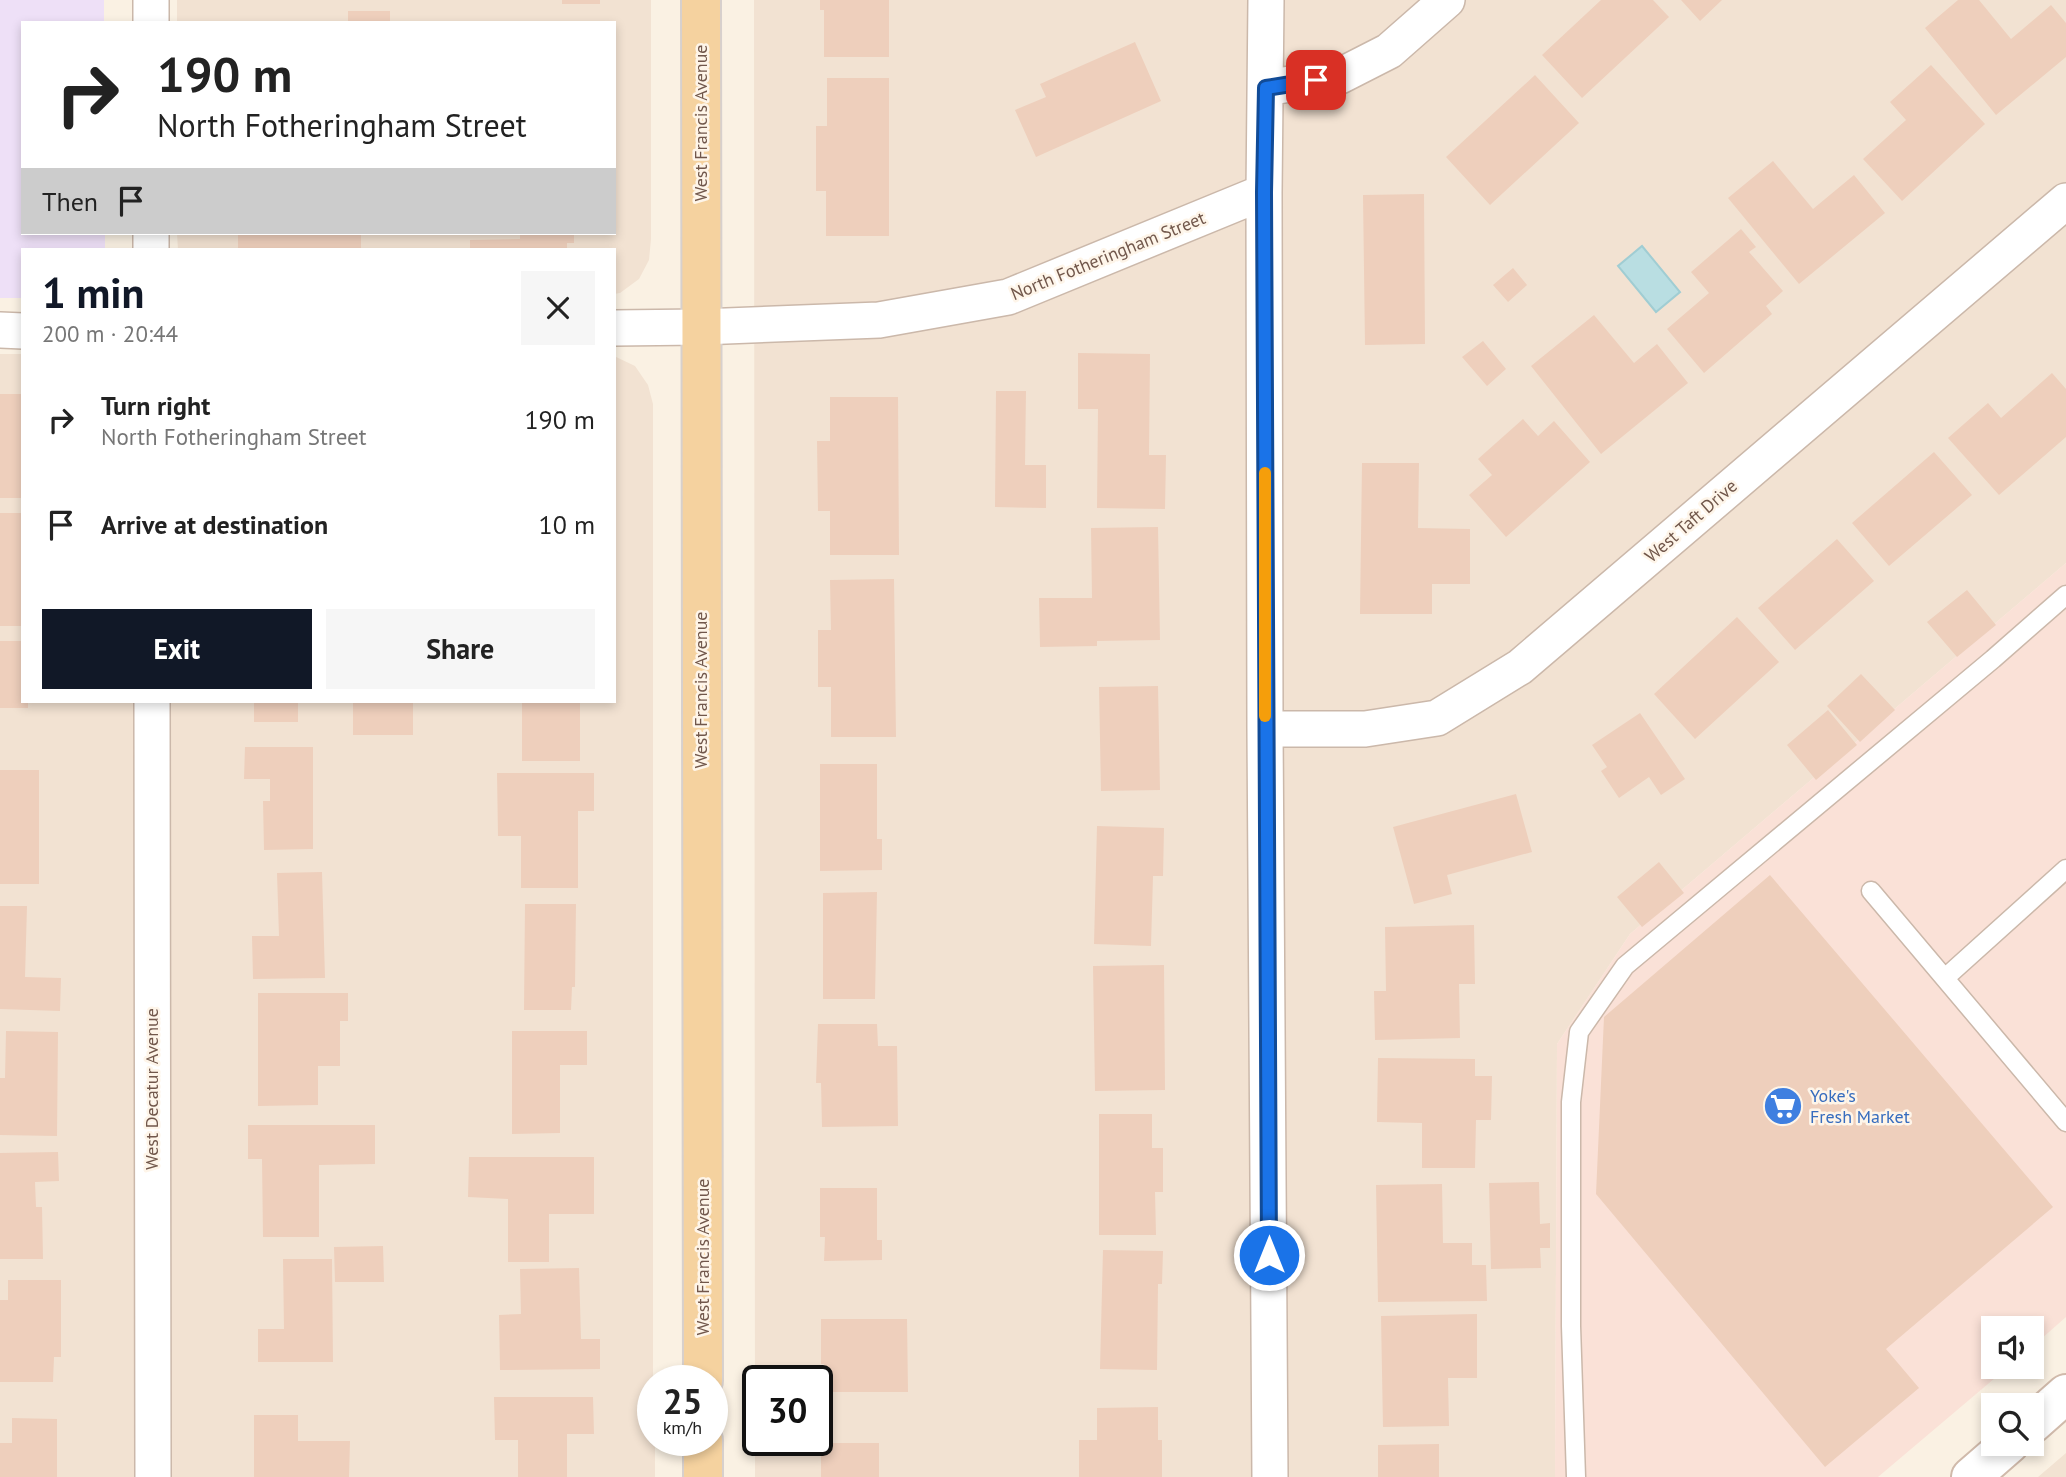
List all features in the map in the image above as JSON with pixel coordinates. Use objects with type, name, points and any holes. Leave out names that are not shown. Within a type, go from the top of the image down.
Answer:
[{"type":"main road","name":"West Francis Avenue","points":[[701,0],[703,1365]]},
{"type":"main road","points":[[2044,1413],[2066,1394]]},
{"type":"main road","points":[[703,1456],[704,1477]]},
{"type":"main road","points":[[1970,1477],[1995,1456]]},
{"type":"street","points":[[151,0],[151,21]]},
{"type":"street","points":[[1266,0],[1265,729],[1270,1477]]},
{"type":"street","points":[[1266,88],[1340,76],[1388,51],[1447,0]]},
{"type":"street","name":"North Fotheringham Street","points":[[616,328],[879,320],[1008,297],[1264,192]]},
{"type":"street","name":"West Taft Drive","points":[[1265,729],[1366,729],[1437,718],[1520,667],[2066,201]]},
{"type":"street","points":[[0,330],[21,331]]},
{"type":"street","name":"West Decatur Avenue","points":[[152,703],[153,1477]]},
{"type":"lane","points":[[1576,1477],[1571,1326],[1571,1102],[1579,1032],[1625,966],[2066,595]]},
{"type":"lane","points":[[1945,978],[2066,869]]},
{"type":"lane","points":[[1871,891],[2066,1122]]},
{"type":"shaded area","points":[[0,0],[104,0],[104,21],[21,21],[21,235],[105,235],[105,248],[21,248],[21,298],[0,298]]},
{"type":"shaded area","points":[[177,0],[651,0],[651,239],[649,260],[639,279],[616,294],[616,248],[178,248],[177,235],[616,235],[616,21],[177,21]]},
{"type":"shaded area","points":[[754,0],[2066,0],[2066,563],[1630,934],[1557,1044],[1555,1477],[755,1477],[755,1456],[833,1456],[833,1365],[755,1365]]},
{"type":"shaded area","points":[[0,354],[21,354],[21,703],[616,703],[616,357],[635,366],[648,385],[653,404],[653,1365],[637,1365],[637,1456],[655,1456],[655,1477],[0,1477]]},
{"type":"shaded area","points":[[2066,563],[2066,1317],[2044,1336],[2044,1316],[1981,1316],[1981,1379],[1994,1379],[1878,1477],[1555,1477],[1557,1044],[1630,934]]},
{"type":"shaded area","points":[[2066,1453],[2066,1477],[2038,1477]]},
{"type":"water","points":[[1642,246],[1680,292],[1656,312],[1618,266]]},
{"type":"building","points":[[562,0],[600,0],[600,4],[562,4]]},
{"type":"building","points":[[820,0],[889,0],[889,57],[824,57],[824,10],[820,10]]},
{"type":"building","points":[[1601,0],[1653,0],[1669,17],[1582,98],[1542,55]]},
{"type":"building","points":[[1681,0],[1722,0],[1700,21]]},
{"type":"building","points":[[1958,0],[1979,0],[2011,39],[2051,5],[2066,23],[2066,57],[1996,115],[1925,28]]},
{"type":"building","points":[[348,11],[390,11],[390,21],[348,21]]},
{"type":"building","points":[[1135,42],[1161,101],[1036,157],[1015,110],[1046,97],[1040,84]]},
{"type":"building","points":[[1931,65],[1985,124],[1902,201],[1863,159],[1906,120],[1890,102]]},
{"type":"building","points":[[1535,75],[1579,123],[1490,205],[1446,157]]},
{"type":"building","points":[[827,78],[889,78],[889,236],[826,236],[826,191],[816,191],[816,126],[827,126]]},
{"type":"building","points":[[1773,161],[1813,209],[1854,175],[1885,213],[1799,284],[1728,198]]},
{"type":"building","points":[[1424,194],[1425,344],[1365,345],[1363,195]]},
{"type":"building","points":[[1741,229],[1756,247],[1749,252],[1783,291],[1766,306],[1772,314],[1704,373],[1667,329],[1709,293],[1691,272]]},
{"type":"building","points":[[238,235],[361,235],[361,248],[238,248]]},
{"type":"building","points":[[520,235],[574,235],[574,243],[567,243],[567,248],[470,248],[470,240],[520,239]]},
{"type":"building","points":[[1513,268],[1527,285],[1508,302],[1493,285]]},
{"type":"building","points":[[1594,315],[1634,363],[1657,344],[1688,383],[1601,454],[1531,366]]},
{"type":"building","points":[[1483,341],[1506,369],[1487,386],[1462,357]]},
{"type":"building","points":[[1078,353],[1150,354],[1149,455],[1166,455],[1165,509],[1097,508],[1098,409],[1078,409]]},
{"type":"building","points":[[2052,373],[2066,389],[2066,437],[1999,495],[1948,438],[1988,403],[2001,418]]},
{"type":"building","points":[[996,391],[1026,391],[1025,465],[1046,465],[1046,508],[995,507]]},
{"type":"building","points":[[0,394],[21,394],[21,498],[0,498]]},
{"type":"building","points":[[830,397],[898,397],[899,555],[830,555],[830,511],[818,511],[817,441],[830,441]]},
{"type":"building","points":[[1523,419],[1538,436],[1554,421],[1590,462],[1506,537],[1469,495],[1492,475],[1478,459]]},
{"type":"building","points":[[1934,452],[1972,495],[1889,566],[1852,523]]},
{"type":"building","points":[[1362,463],[1419,463],[1418,528],[1470,529],[1470,584],[1432,584],[1432,614],[1360,614]]},
{"type":"building","points":[[0,513],[21,513],[21,626],[0,626]]},
{"type":"building","points":[[1158,527],[1160,640],[1097,641],[1097,646],[1040,647],[1039,598],[1092,598],[1091,528]]},
{"type":"building","points":[[1837,539],[1874,581],[1795,650],[1758,608]]},
{"type":"building","points":[[894,579],[896,737],[831,737],[831,687],[818,687],[818,630],[831,630],[830,580]]},
{"type":"building","points":[[1967,590],[1996,625],[1957,657],[1927,622]]},
{"type":"building","points":[[1737,617],[1779,662],[1695,739],[1654,694]]},
{"type":"building","points":[[0,641],[21,641],[21,703],[28,703],[28,708],[0,708]]},
{"type":"building","points":[[1861,674],[1895,710],[1860,742],[1827,706]]},
{"type":"building","points":[[1158,686],[1160,790],[1101,791],[1099,687]]},
{"type":"building","points":[[254,703],[298,703],[298,722],[254,722]]},
{"type":"building","points":[[353,703],[413,703],[413,735],[353,735]]},
{"type":"building","points":[[522,703],[580,703],[580,761],[522,761]]},
{"type":"building","points":[[1828,710],[1857,745],[1816,780],[1787,745]]},
{"type":"building","points":[[1640,713],[1685,779],[1661,795],[1649,777],[1619,798],[1601,771],[1607,767],[1592,745]]},
{"type":"building","points":[[245,747],[313,747],[313,849],[264,850],[263,801],[270,801],[270,779],[244,779]]},
{"type":"building","points":[[820,764],[877,764],[877,839],[882,839],[882,870],[820,871]]},
{"type":"building","points":[[0,770],[39,770],[39,884],[0,884]]},
{"type":"building","points":[[497,773],[594,773],[594,811],[578,811],[578,888],[521,888],[521,836],[498,836]]},
{"type":"building","points":[[1516,794],[1532,852],[1447,875],[1452,894],[1414,904],[1393,827]]},
{"type":"building","points":[[1097,826],[1164,828],[1163,876],[1153,876],[1151,946],[1094,944]]},
{"type":"building","points":[[1659,862],[1684,893],[1642,927],[1617,897]]},
{"type":"building","points":[[322,872],[325,978],[253,979],[252,936],[279,936],[277,873]]},
{"type":"building","name":"Yoke's Fresh Market","points":[[1770,875],[2053,1207],[1886,1349],[1919,1388],[1825,1467],[1596,1194],[1604,1017]]},
{"type":"building","points":[[877,892],[875,999],[823,999],[823,893]]},
{"type":"building","points":[[525,904],[576,904],[575,987],[572,987],[571,1010],[524,1010]]},
{"type":"building","points":[[0,906],[27,906],[25,977],[61,978],[60,1011],[0,1009]]},
{"type":"building","points":[[1474,925],[1475,984],[1459,984],[1460,1038],[1375,1040],[1374,991],[1386,991],[1385,927]]},
{"type":"building","points":[[1164,965],[1165,1090],[1095,1091],[1093,966]]},
{"type":"building","points":[[258,993],[348,993],[348,1021],[340,1021],[340,1066],[318,1066],[318,1105],[258,1106]]},
{"type":"building","points":[[818,1024],[877,1024],[878,1046],[897,1046],[898,1126],[822,1127],[821,1083],[816,1083]]},
{"type":"building","points":[[6,1031],[58,1032],[57,1136],[0,1135],[0,1078],[5,1078]]},
{"type":"building","points":[[512,1031],[587,1031],[587,1065],[560,1065],[560,1133],[512,1134]]},
{"type":"building","points":[[1378,1058],[1475,1059],[1475,1076],[1492,1076],[1491,1120],[1476,1120],[1475,1168],[1422,1168],[1422,1123],[1377,1122]]},
{"type":"building","points":[[1099,1114],[1152,1114],[1152,1148],[1163,1148],[1163,1192],[1155,1192],[1156,1235],[1099,1235]]},
{"type":"building","points":[[248,1125],[375,1125],[375,1164],[319,1165],[319,1237],[263,1237],[262,1159],[248,1159]]},
{"type":"building","points":[[58,1152],[59,1181],[35,1182],[36,1207],[42,1207],[43,1259],[0,1259],[0,1153]]},
{"type":"building","points":[[469,1157],[594,1157],[594,1214],[549,1214],[549,1262],[508,1262],[508,1199],[468,1197]]},
{"type":"building","points":[[1539,1182],[1540,1224],[1550,1223],[1550,1248],[1540,1248],[1541,1268],[1491,1269],[1489,1183]]},
{"type":"building","points":[[1442,1184],[1443,1243],[1472,1243],[1472,1265],[1486,1265],[1487,1301],[1378,1302],[1376,1185]]},
{"type":"building","points":[[820,1188],[877,1188],[877,1240],[882,1240],[882,1260],[824,1261],[825,1237],[820,1237]]},
{"type":"building","points":[[383,1246],[384,1282],[335,1282],[334,1247]]},
{"type":"building","points":[[1103,1250],[1163,1251],[1162,1284],[1158,1284],[1157,1370],[1100,1369]]},
{"type":"building","points":[[283,1259],[332,1259],[333,1362],[258,1362],[258,1329],[284,1329]]},
{"type":"building","points":[[579,1268],[581,1339],[600,1339],[600,1369],[500,1370],[499,1315],[521,1314],[520,1269]]},
{"type":"building","points":[[8,1280],[61,1280],[61,1357],[54,1357],[53,1382],[0,1382],[0,1300],[8,1300]]},
{"type":"building","points":[[1477,1314],[1477,1378],[1448,1378],[1449,1426],[1383,1427],[1381,1316]]},
{"type":"building","points":[[821,1319],[907,1319],[908,1392],[833,1392],[833,1365],[821,1364]]},
{"type":"building","points":[[494,1397],[593,1397],[594,1434],[567,1434],[567,1477],[518,1477],[518,1440],[495,1440]]},
{"type":"building","points":[[1158,1407],[1158,1440],[1162,1440],[1162,1477],[1079,1477],[1079,1440],[1097,1440],[1097,1408]]},
{"type":"building","points":[[254,1415],[298,1415],[298,1441],[350,1441],[349,1477],[254,1477]]},
{"type":"building","points":[[12,1418],[57,1419],[57,1477],[0,1477],[0,1443],[12,1443]]},
{"type":"building","points":[[833,1443],[879,1443],[879,1477],[821,1477],[821,1456],[833,1456]]},
{"type":"building","points":[[1439,1444],[1439,1477],[1378,1477],[1378,1445]]},
{"type":"slow traffic","points":[[1265,473],[1265,716]]},
{"type":"place","name":"Yoke's Fresh Market","points":[[1783,1106]]},
{"type":"route","points":[[1269,1255],[1265,729],[1266,88],[1316,80]]}]
